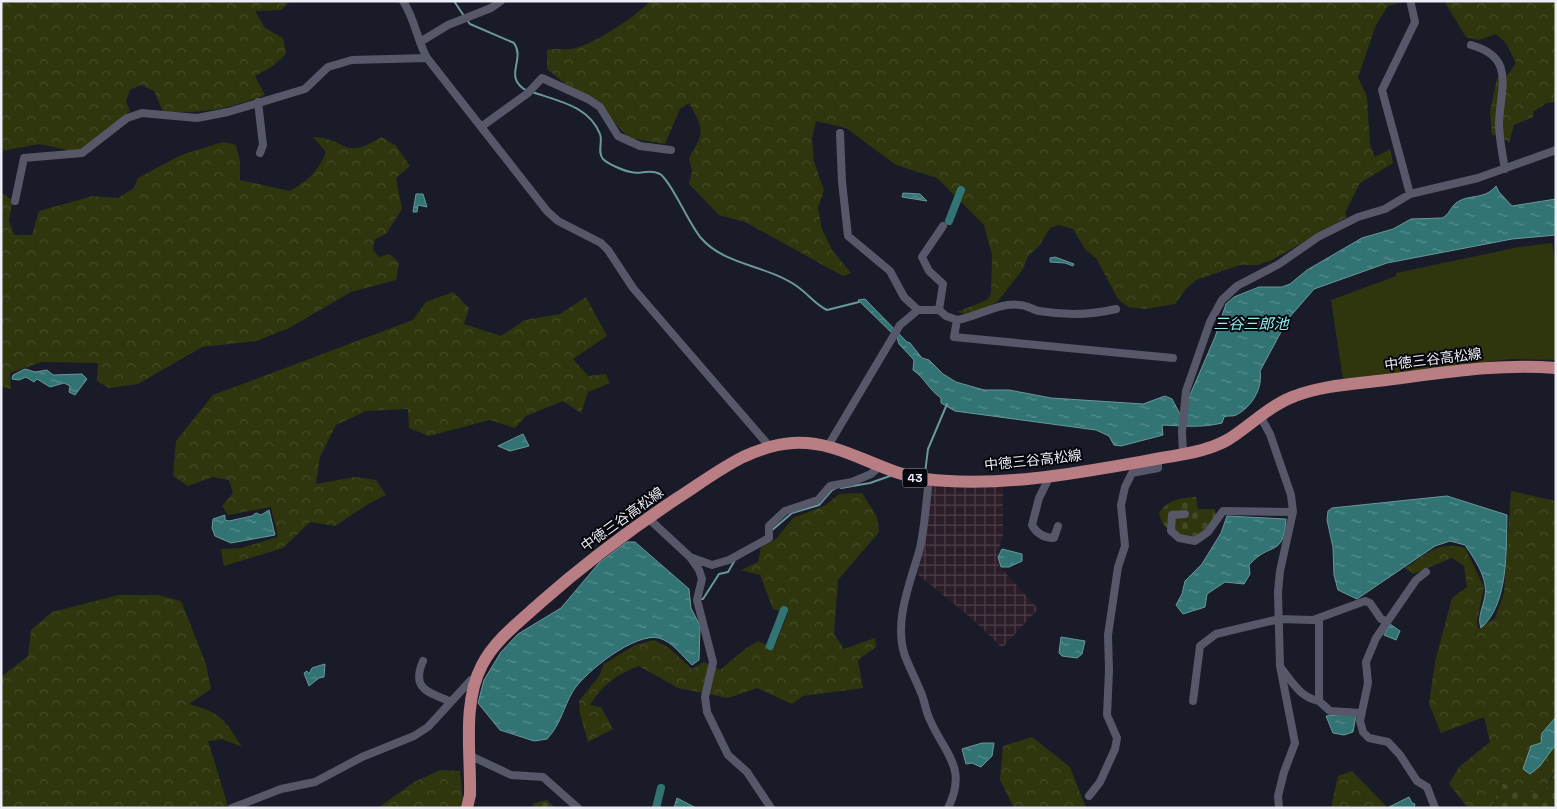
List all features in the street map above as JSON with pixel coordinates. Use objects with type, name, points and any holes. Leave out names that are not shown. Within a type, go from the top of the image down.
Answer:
[{"type":"main road","name":"中徳三谷高松線","points":[[467,808],[470,713],[476,680],[491,651],[516,624],[598,554],[648,518],[746,455],[770,447],[793,443],[828,446],[849,452],[908,476],[930,480],[998,481],[1050,476],[1183,455],[1217,445],[1284,400],[1318,390],[1486,368],[1524,366],[1556,368]]},
{"type":"street","points":[[403,1],[414,23],[427,58],[547,212],[558,221],[594,239],[608,250],[639,295],[770,447]]},
{"type":"street","points":[[420,42],[466,17],[491,8],[501,1]]},
{"type":"street","points":[[1410,194],[1382,90],[1415,22],[1411,4]]},
{"type":"street","points":[[1471,45],[1490,52],[1502,70],[1499,122],[1504,169]]},
{"type":"street","points":[[15,201],[24,158],[82,153],[127,118],[142,114],[198,118],[228,112],[305,89],[328,67],[352,60],[427,58]]},
{"type":"street","points":[[481,127],[531,91],[542,78],[588,99],[600,107],[618,136],[640,146],[672,150]]},
{"type":"street","points":[[258,102],[263,145],[260,153]]},
{"type":"street","points":[[840,133],[842,182],[848,236],[890,271],[904,297],[918,310]]},
{"type":"street","points":[[1183,455],[1182,431],[1186,391],[1210,322],[1222,300],[1237,286],[1279,264],[1318,237],[1358,217],[1385,209],[1410,194],[1478,178],[1556,150]]},
{"type":"street","points":[[939,310],[943,284],[929,270],[922,256],[943,226]]},
{"type":"street","points":[[828,446],[897,329],[918,310],[939,310],[946,316],[957,320],[972,318],[992,309],[1020,305],[1038,311],[1070,314],[1102,313],[1116,309]]},
{"type":"street","points":[[957,320],[954,337],[1173,358]]},
{"type":"street","points":[[1260,416],[1270,434],[1291,495],[1293,512],[1280,571],[1278,592],[1280,666],[1295,742],[1278,796],[1279,808]]},
{"type":"street","points":[[1089,796],[1100,782],[1115,749],[1117,738],[1107,715],[1108,635],[1118,567],[1125,546],[1122,527],[1123,496],[1128,477],[1132,473],[1158,468],[1158,458]]},
{"type":"street","points":[[690,557],[712,565],[729,560],[769,538],[769,526],[785,511],[818,500],[830,486],[852,482],[871,474],[880,466]]},
{"type":"street","points":[[1050,476],[1039,498],[1032,526],[1036,533],[1048,538],[1054,538],[1058,526]]},
{"type":"street","points":[[930,480],[920,546],[908,586],[901,629],[904,655],[923,696],[929,719],[951,758],[956,775],[956,792],[948,808]]},
{"type":"street","points":[[1185,514],[1172,515],[1171,531],[1179,538],[1195,541],[1208,532],[1223,511],[1293,512]]},
{"type":"street","points":[[648,518],[690,557],[699,570],[702,579],[697,600],[713,662],[705,697],[707,712],[728,754],[747,772],[771,808]]},
{"type":"street","points":[[1426,572],[1416,580],[1386,621],[1366,662],[1368,682],[1360,721],[1363,732],[1369,738],[1388,742],[1400,755],[1417,781],[1427,787],[1435,808]]},
{"type":"street","points":[[1193,701],[1200,646],[1216,634],[1279,619],[1299,621],[1319,618],[1365,601],[1370,603],[1381,619],[1386,621]]},
{"type":"street","points":[[1319,618],[1319,701]]},
{"type":"street","points":[[423,661],[419,670],[421,686],[424,690],[450,701]]},
{"type":"street","points":[[1280,666],[1299,692],[1319,701],[1330,711],[1361,713]]},
{"type":"street","points":[[232,808],[281,789],[315,782],[362,757],[414,736],[428,727],[471,680],[476,680]]},
{"type":"street","points":[[470,756],[511,775],[543,777],[578,808]]},
{"type":"shaded area","points":[[934,484],[1003,486],[1003,535],[997,557],[1000,567],[1038,609],[1002,648],[976,622],[916,573],[930,489]]},
{"type":"green space","points":[[1,1],[290,1],[281,10],[255,11],[265,28],[283,38],[286,54],[273,66],[255,76],[265,95],[251,100],[215,110],[163,112],[154,91],[141,85],[130,90],[126,101],[130,111],[77,152],[40,144],[1,151]]},
{"type":"green space","points":[[650,1],[1407,1],[1388,6],[1376,25],[1358,77],[1367,97],[1370,145],[1375,157],[1390,149],[1393,163],[1360,183],[1345,213],[1347,217],[1272,260],[1258,265],[1240,265],[1196,280],[1186,289],[1175,304],[1145,309],[1128,307],[1118,299],[1096,258],[1085,249],[1073,229],[1059,225],[1050,228],[1039,246],[1028,256],[1023,269],[998,301],[985,309],[969,315],[957,312],[987,300],[991,294],[992,255],[984,225],[937,178],[896,165],[846,128],[816,121],[812,139],[814,162],[824,190],[818,208],[822,229],[832,250],[851,273],[843,276],[745,222],[719,215],[689,184],[692,171],[689,158],[698,142],[701,130],[698,119],[689,103],[680,109],[665,144],[629,138],[605,112],[574,91],[547,69],[547,50],[571,49],[590,43],[624,22]]},
{"type":"green space","points":[[1444,1],[1556,1],[1556,102],[1547,103],[1534,111],[1533,117],[1514,125],[1509,143],[1501,136],[1492,135],[1490,112],[1497,78],[1508,75],[1516,63],[1506,43],[1496,34],[1479,40],[1466,37]]},
{"type":"green space","points":[[313,137],[334,141],[352,148],[369,144],[382,137],[396,146],[410,166],[396,178],[402,209],[386,234],[375,239],[373,250],[379,257],[390,254],[399,263],[396,280],[351,292],[289,328],[256,341],[202,347],[138,384],[109,388],[97,381],[98,363],[42,362],[10,373],[11,389],[1,386],[1,192],[13,201],[9,220],[14,235],[32,235],[39,211],[93,196],[118,198],[134,188],[138,178],[181,155],[223,142],[236,145],[240,161],[240,180],[290,191],[312,175],[320,165],[326,152]]},
{"type":"green space","points":[[1552,243],[1556,265],[1556,360],[1510,359],[1343,380],[1331,300],[1396,276],[1396,273],[1519,247]]},
{"type":"green space","points":[[453,292],[469,308],[464,324],[501,336],[525,320],[560,314],[586,297],[607,336],[573,359],[588,376],[606,374],[610,383],[588,392],[581,413],[563,401],[526,416],[515,428],[490,420],[429,436],[409,428],[408,409],[366,411],[336,425],[320,457],[316,484],[355,477],[376,480],[386,495],[368,504],[335,526],[310,522],[283,548],[224,566],[221,549],[241,548],[278,537],[271,507],[228,515],[222,506],[233,493],[229,480],[213,477],[188,486],[173,476],[176,441],[213,395],[413,320],[426,302]]},
{"type":"green space","points":[[1511,491],[1556,501],[1556,717],[1542,733],[1541,743],[1523,769],[1530,774],[1556,744],[1556,775],[1553,774],[1542,795],[1501,783],[1492,808],[1468,808],[1449,784],[1459,767],[1490,742],[1484,717],[1441,733],[1429,704],[1435,662],[1452,598],[1467,587],[1464,566],[1452,558],[1413,574],[1405,568],[1427,553],[1440,547],[1456,546],[1465,548],[1484,587],[1477,621],[1478,629],[1495,618],[1504,593]]},
{"type":"green space","points":[[862,493],[877,517],[879,532],[838,580],[834,634],[844,649],[875,638],[876,647],[858,660],[863,688],[803,696],[792,704],[757,688],[728,698],[678,688],[639,666],[611,681],[590,705],[601,707],[613,729],[588,742],[580,714],[579,701],[599,676],[604,664],[635,645],[654,640],[668,647],[692,669],[704,662],[720,670],[745,649],[758,641],[774,648],[788,613],[773,609],[760,575],[741,570],[758,562],[761,547],[776,539],[793,518],[826,505],[839,494]]},
{"type":"green space","points":[[1196,497],[1198,509],[1215,509],[1216,518],[1199,539],[1185,537],[1169,530],[1161,520],[1159,513],[1163,508],[1175,500]]},
{"type":"green space","points":[[119,595],[158,595],[181,601],[206,664],[211,689],[189,704],[216,714],[221,718],[242,747],[222,739],[208,741],[228,806],[1,808],[1,677],[28,656],[31,630],[52,612]]},
{"type":"green space","points":[[1032,737],[1070,767],[1086,808],[1014,808],[1000,780],[1003,746]]},
{"type":"green space","points":[[440,770],[460,771],[464,808],[378,808],[414,782]]},
{"type":"green space","points":[[1352,771],[1388,808],[1358,806],[1331,808],[1338,776]]},
{"type":"green space","points":[[1554,774],[1556,775],[1556,808],[1492,808],[1501,783],[1542,795]]},
{"type":"green space","points":[[547,800],[555,808],[530,808],[534,803]]},
{"type":"water","name":"三谷三郎池","points":[[1496,186],[1512,206],[1556,199],[1556,235],[1512,239],[1387,263],[1314,289],[1288,319],[1260,371],[1258,390],[1242,412],[1235,416],[1224,417],[1222,423],[1215,425],[1162,425],[1163,435],[1121,446],[1114,445],[1109,436],[1096,430],[955,411],[941,403],[941,398],[913,370],[914,360],[899,344],[897,338],[858,300],[865,299],[910,343],[922,358],[929,360],[943,374],[956,382],[984,390],[1009,390],[1051,398],[1143,404],[1165,396],[1172,399],[1181,416],[1215,337],[1226,304],[1234,297],[1259,287],[1282,287],[1290,284],[1307,270],[1362,238],[1393,229],[1411,219],[1442,218],[1461,200],[1486,194]]},
{"type":"water","points":[[903,193],[920,194],[927,201],[902,197]]},
{"type":"water","points":[[416,194],[423,194],[427,207],[418,205],[417,212],[413,212]]},
{"type":"water","points":[[1055,257],[1074,264],[1073,266],[1065,263],[1050,262],[1050,258]]},
{"type":"water","points":[[25,369],[35,372],[47,370],[53,375],[82,374],[87,379],[75,395],[69,392],[70,386],[64,383],[50,387],[37,379],[34,382],[26,377],[19,380],[12,379],[13,375]]},
{"type":"water","points":[[523,434],[529,446],[510,451],[498,446]]},
{"type":"water","points":[[1447,496],[1507,515],[1506,559],[1501,591],[1497,605],[1490,618],[1481,628],[1480,616],[1485,596],[1483,576],[1465,545],[1450,541],[1435,546],[1357,599],[1338,590],[1334,575],[1333,547],[1327,520],[1328,511],[1332,508]]},
{"type":"water","points":[[269,510],[275,535],[231,543],[215,536],[212,528],[213,519],[225,515],[225,520],[229,521],[252,516],[256,513],[261,515]]},
{"type":"water","points":[[1227,516],[1286,519],[1282,540],[1279,545],[1257,557],[1249,565],[1250,574],[1244,584],[1225,582],[1207,594],[1205,607],[1183,614],[1176,605],[1182,594],[1185,581],[1202,564],[1221,533]]},
{"type":"water","points":[[627,542],[635,542],[689,589],[691,608],[700,626],[699,660],[692,665],[673,646],[659,638],[637,641],[624,647],[599,664],[579,683],[573,691],[556,728],[547,739],[534,741],[500,730],[478,703],[484,680],[501,652],[518,634],[561,608],[599,563]]},
{"type":"water","points":[[1002,549],[1022,554],[1022,561],[1009,567],[1001,567],[998,557]]},
{"type":"water","points":[[1390,624],[1400,631],[1396,640],[1384,635]]},
{"type":"water","points":[[1061,637],[1085,641],[1082,654],[1077,658],[1062,656],[1059,653]]},
{"type":"water","points":[[325,664],[324,677],[319,678],[309,686],[304,673],[307,671],[309,674],[312,668]]},
{"type":"water","points":[[1356,715],[1353,732],[1344,735],[1333,733],[1326,716]]},
{"type":"water","points":[[1556,717],[1556,744],[1540,766],[1530,774],[1523,769],[1531,746],[1541,743],[1542,733]]},
{"type":"water","points":[[982,743],[994,743],[992,756],[981,767],[972,763],[966,764],[962,749]]},
{"type":"water","points":[[1409,797],[1412,803],[1415,804],[1414,808],[1389,807]]},
{"type":"water","points":[[677,798],[696,808],[674,808]]},
{"type":"waterway","points":[[454,1],[464,16]]},
{"type":"waterway","points":[[467,20],[470,24],[514,43],[518,56],[516,80],[527,91]]},
{"type":"waterway","points":[[532,92],[572,106],[588,117],[600,134],[601,156],[608,163],[635,173],[656,172],[660,174],[669,185],[696,232],[711,247],[734,260],[786,280],[827,310],[859,302]]},
{"type":"waterway","points":[[949,221],[961,190]]},
{"type":"waterway","points":[[925,473],[928,449],[947,404]]},
{"type":"waterway","points":[[841,488],[870,483],[890,476]]},
{"type":"waterway","points":[[771,531],[792,513],[819,505],[836,488]]},
{"type":"waterway","points":[[700,599],[703,599],[719,574],[728,572],[735,560]]},
{"type":"waterway","points":[[770,646],[784,610]]},
{"type":"waterway","points":[[656,808],[661,788]]}]
